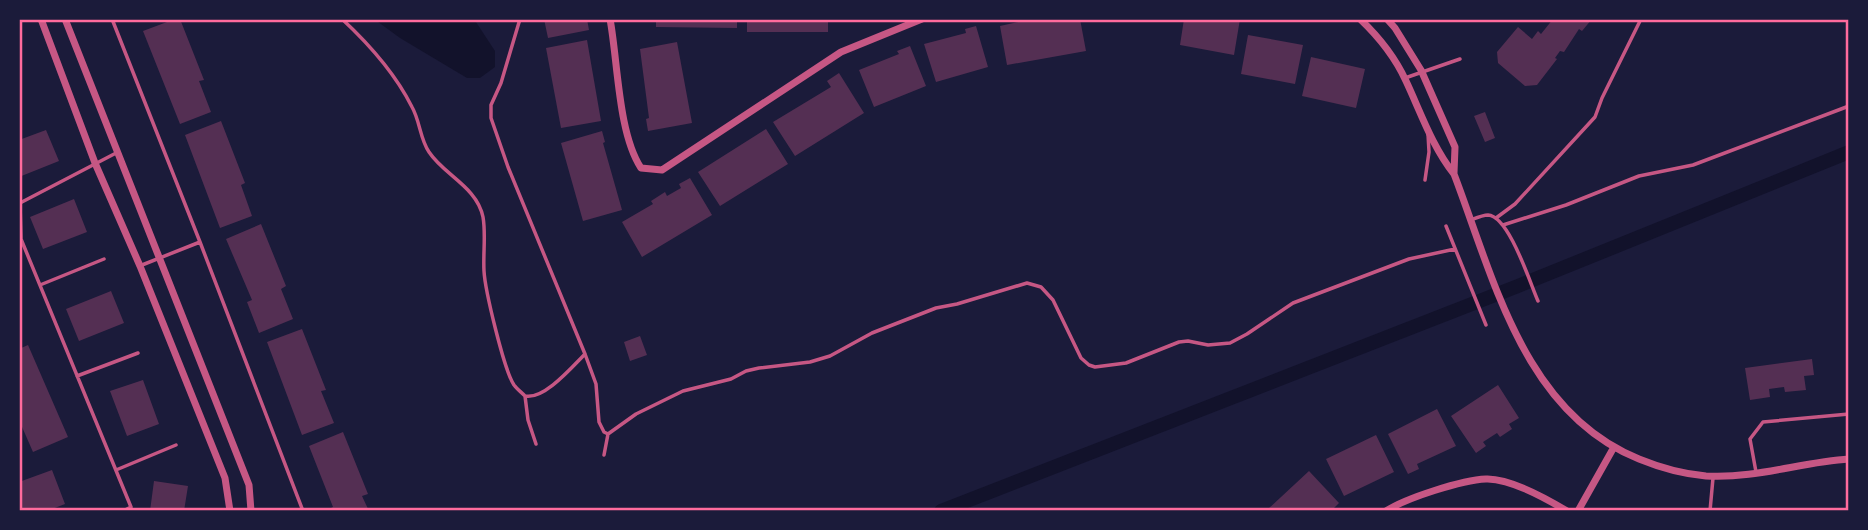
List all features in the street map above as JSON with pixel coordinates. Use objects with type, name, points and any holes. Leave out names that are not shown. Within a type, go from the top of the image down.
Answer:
[{"type":"street","points":[[41,19],[95,163],[225,478],[230,511]]},
{"type":"street","points":[[65,19],[249,485],[251,511]]},
{"type":"street","points":[[610,19],[620,94],[632,155],[641,168],[662,170],[841,52],[922,19]]},
{"type":"street","points":[[1360,19],[1381,39],[1405,78],[1439,155],[1454,174],[1510,321],[1531,363],[1553,396],[1590,431],[1614,447],[1657,466],[1713,476],[1756,474],[1849,459]]},
{"type":"street","points":[[1387,19],[1422,72],[1455,147],[1454,174]]},
{"type":"street","points":[[1578,511],[1614,447]]},
{"type":"street","points":[[1386,511],[1440,490],[1487,479],[1532,491],[1567,511]]},
{"type":"lane","points":[[112,19],[303,511]]},
{"type":"lane","points":[[342,19],[372,47],[403,91],[414,109],[426,149],[464,186],[480,208],[484,227],[484,273],[510,377],[518,391],[530,397],[546,391],[585,354]]},
{"type":"lane","points":[[520,19],[501,83],[491,105],[491,118],[508,167],[585,354],[596,384],[599,422],[608,434]]},
{"type":"lane","points":[[1496,218],[1515,204],[1595,117],[1642,19]]},
{"type":"lane","points":[[1405,78],[1460,59]]},
{"type":"lane","points":[[1503,225],[1566,205],[1639,176],[1693,165],[1849,106]]},
{"type":"lane","points":[[1425,180],[1429,152],[1427,128]]},
{"type":"lane","points":[[118,151],[20,202],[21,239],[131,507],[123,511]]},
{"type":"lane","points":[[1471,220],[1488,215],[1503,225],[1515,246],[1538,301]]},
{"type":"lane","points":[[1446,226],[1486,325]]},
{"type":"lane","points":[[139,266],[200,242]]},
{"type":"lane","points":[[604,455],[608,434],[636,414],[683,391],[731,379],[746,371],[810,362],[830,356],[872,333],[936,308],[1010,287],[1027,283],[1047,292],[1060,312],[1081,358],[1095,367],[1126,363],[1179,342],[1208,345],[1230,343],[1300,300],[1409,259],[1455,249]]},
{"type":"lane","points":[[40,285],[104,259]]},
{"type":"lane","points":[[77,376],[138,353]]},
{"type":"lane","points":[[525,396],[528,419],[536,444]]},
{"type":"lane","points":[[1756,474],[1750,439],[1763,422],[1849,414]]},
{"type":"lane","points":[[116,470],[176,445]]},
{"type":"lane","points":[[1710,511],[1713,476]]},
{"type":"shaded area","points":[[374,19],[474,19],[495,51],[495,67],[480,78],[467,78],[400,38]]},
{"type":"building","points":[[180,19],[204,80],[199,81],[211,112],[180,124],[143,31]]},
{"type":"building","points":[[544,19],[587,19],[589,30],[548,38]]},
{"type":"building","points":[[656,19],[737,19],[737,28],[656,27]]},
{"type":"building","points":[[747,19],[828,19],[828,32],[747,32]]},
{"type":"building","points":[[1032,19],[1080,19],[1086,51],[1007,65],[1000,26]]},
{"type":"building","points":[[1184,19],[1240,19],[1234,55],[1180,45]]},
{"type":"building","points":[[1553,19],[1592,19],[1582,31],[1579,29],[1564,52],[1560,51],[1537,85],[1525,86],[1498,63],[1497,52],[1518,27],[1532,39],[1538,31],[1541,34]]},
{"type":"building","points":[[976,26],[988,67],[936,82],[924,44],[966,33],[965,29]]},
{"type":"building","points":[[1248,35],[1303,45],[1295,84],[1241,74]]},
{"type":"building","points":[[587,40],[601,121],[561,128],[546,48]]},
{"type":"building","points":[[677,42],[692,123],[648,131],[646,119],[649,118],[640,49]]},
{"type":"building","points":[[910,46],[926,86],[874,107],[859,70],[899,54],[897,51]]},
{"type":"building","points":[[1311,57],[1365,69],[1356,108],[1302,96]]},
{"type":"building","points":[[839,73],[864,113],[795,156],[773,122],[831,87],[827,81]]},
{"type":"building","points":[[1485,112],[1495,138],[1485,142],[1474,116]]},
{"type":"building","points":[[221,121],[245,183],[241,185],[252,216],[220,228],[185,135]]},
{"type":"building","points":[[766,129],[788,164],[720,206],[698,172]]},
{"type":"building","points":[[46,130],[59,161],[19,177],[19,140]]},
{"type":"building","points":[[602,131],[622,210],[583,221],[561,143]]},
{"type":"building","points":[[690,178],[712,215],[642,257],[622,222],[653,204],[651,201],[665,192],[667,196],[681,188],[679,184]]},
{"type":"building","points":[[74,199],[87,232],[43,249],[30,217]]},
{"type":"building","points":[[261,224],[286,286],[281,289],[293,319],[259,333],[247,302],[252,300],[226,239]]},
{"type":"building","points":[[111,291],[124,323],[79,341],[66,309]]},
{"type":"building","points":[[302,329],[326,390],[321,391],[334,423],[302,435],[267,342]]},
{"type":"building","points":[[640,336],[647,355],[630,361],[624,342]]},
{"type":"building","points":[[28,345],[68,437],[33,452],[19,420],[19,349]]},
{"type":"building","points":[[1812,359],[1814,375],[1804,376],[1806,390],[1785,392],[1784,387],[1769,389],[1770,397],[1750,400],[1745,368]]},
{"type":"building","points":[[143,380],[159,424],[127,436],[110,391]]},
{"type":"building","points":[[1498,385],[1519,418],[1509,424],[1512,429],[1500,437],[1497,433],[1483,442],[1486,446],[1476,453],[1451,416]]},
{"type":"building","points":[[1437,409],[1456,446],[1417,464],[1419,469],[1408,474],[1388,434]]},
{"type":"building","points":[[343,432],[368,494],[362,496],[369,511],[329,509],[333,507],[309,446]]},
{"type":"building","points":[[1376,435],[1394,472],[1344,496],[1326,459]]},
{"type":"building","points":[[52,470],[65,504],[47,511],[19,511],[19,482]]},
{"type":"building","points":[[1309,471],[1339,503],[1331,511],[1328,508],[1325,511],[1268,509]]},
{"type":"building","points":[[154,481],[188,486],[184,511],[150,511]]},
{"type":"waterway","points":[[941,511],[1518,286],[1849,152]]}]
